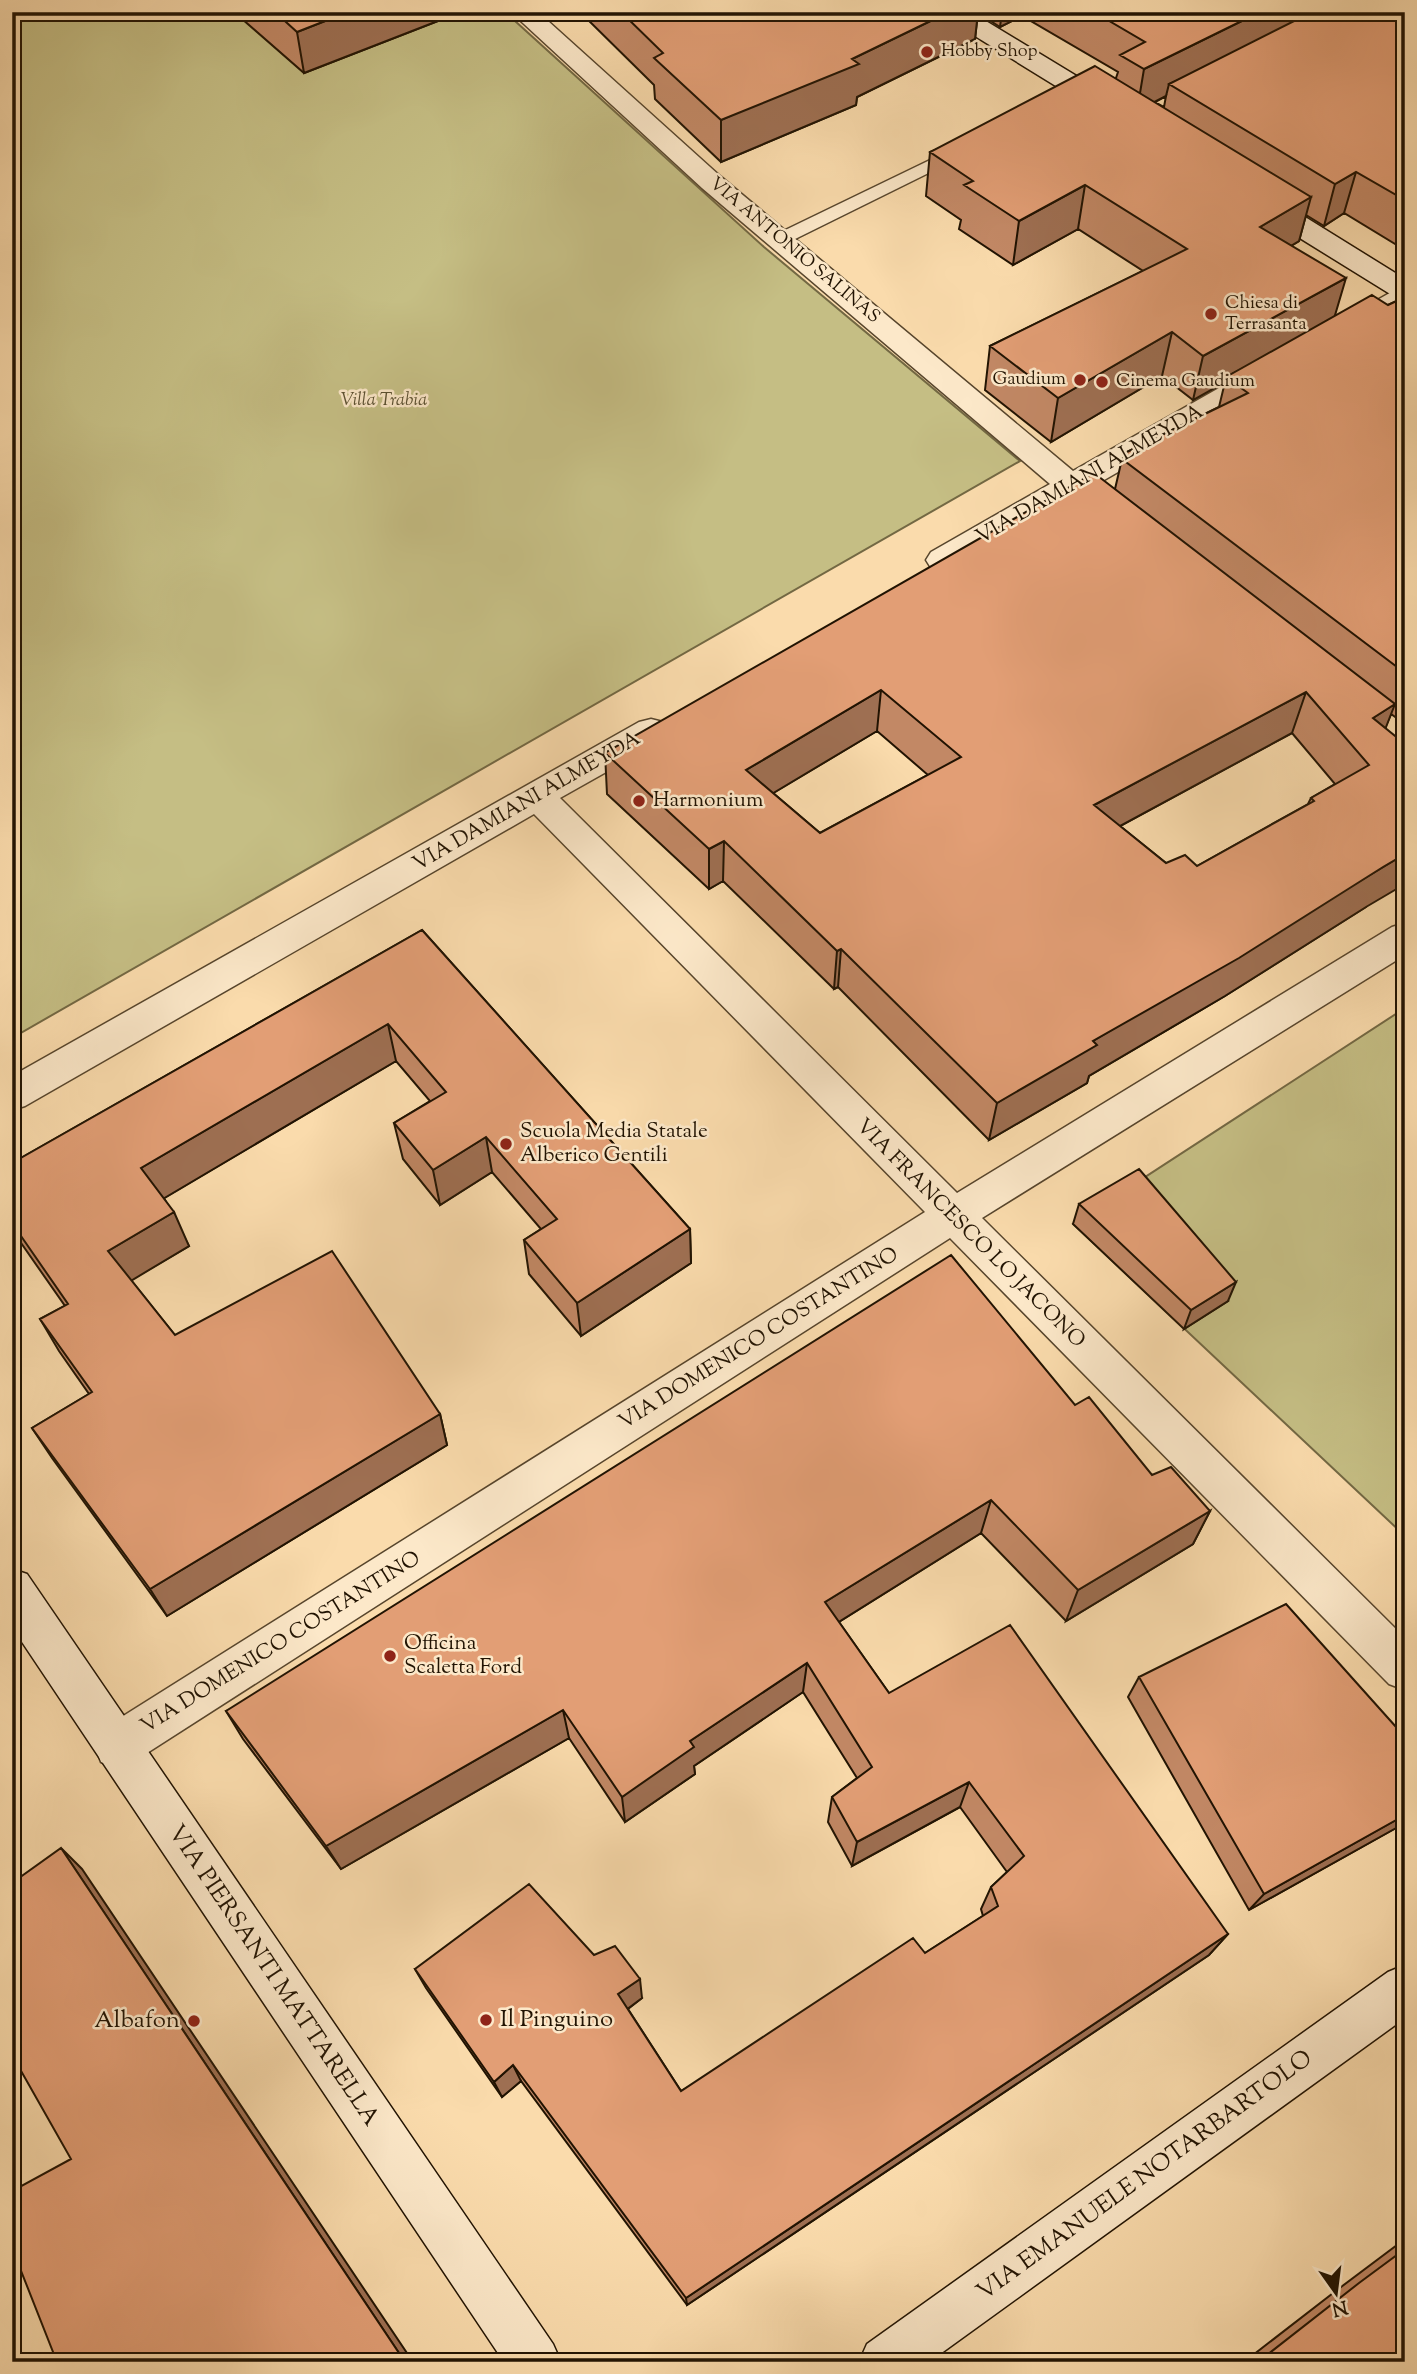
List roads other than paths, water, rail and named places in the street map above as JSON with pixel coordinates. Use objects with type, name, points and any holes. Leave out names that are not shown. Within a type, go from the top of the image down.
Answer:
[{"type":"street","name":"VIA ANTONIO SALINAS","points":[[523,12],[712,182],[1113,519]]},
{"type":"street","points":[[953,12],[1137,124]]},
{"type":"street","points":[[1242,189],[1405,293]]},
{"type":"street","name":"VIA DAMIANI ALMEYDA","points":[[916,575],[1405,293]]},
{"type":"street","name":"VIA DAMIANI ALMEYDA","points":[[12,1095],[680,714]]},
{"type":"street","name":"VIA FRANCESCO LO JACONO","points":[[538,797],[1405,1669]]},
{"type":"street","name":"VIA DOMENICO COSTANTINO","points":[[117,1746],[952,1216],[1405,937]]},
{"type":"street","name":"VIA PIERSANTI MATTARELLA","points":[[12,1589],[534,2362]]},
{"type":"street","name":"VIA EMANUELE NOTARBARTOLO","points":[[885,2362],[1405,1989]]},
{"type":"lane","points":[[1057,103],[1082,90]]},
{"type":"lane","points":[[781,239],[969,146]]},
{"type":"place","name":"Hobby Shop","points":[[927,52]]},
{"type":"place","name":"Chiesa di Terrasanta","points":[[1211,314]]},
{"type":"place","name":"Gaudium","points":[[1080,380]]},
{"type":"place","name":"Cinema Gaudium","points":[[1102,382]]},
{"type":"place","name":"Harmonium","points":[[639,801]]},
{"type":"place","name":"Scuola Media Statale Alberico Gentili","points":[[506,1144]]},
{"type":"place","name":"Officina Scaletta Ford","points":[[390,1656]]},
{"type":"place","name":"Il Pinguino","points":[[486,2020]]},
{"type":"place","name":"Albafon","points":[[194,2021]]},
{"type":"park label","name":"Villa Trabia","points":[[384,401]]}]
